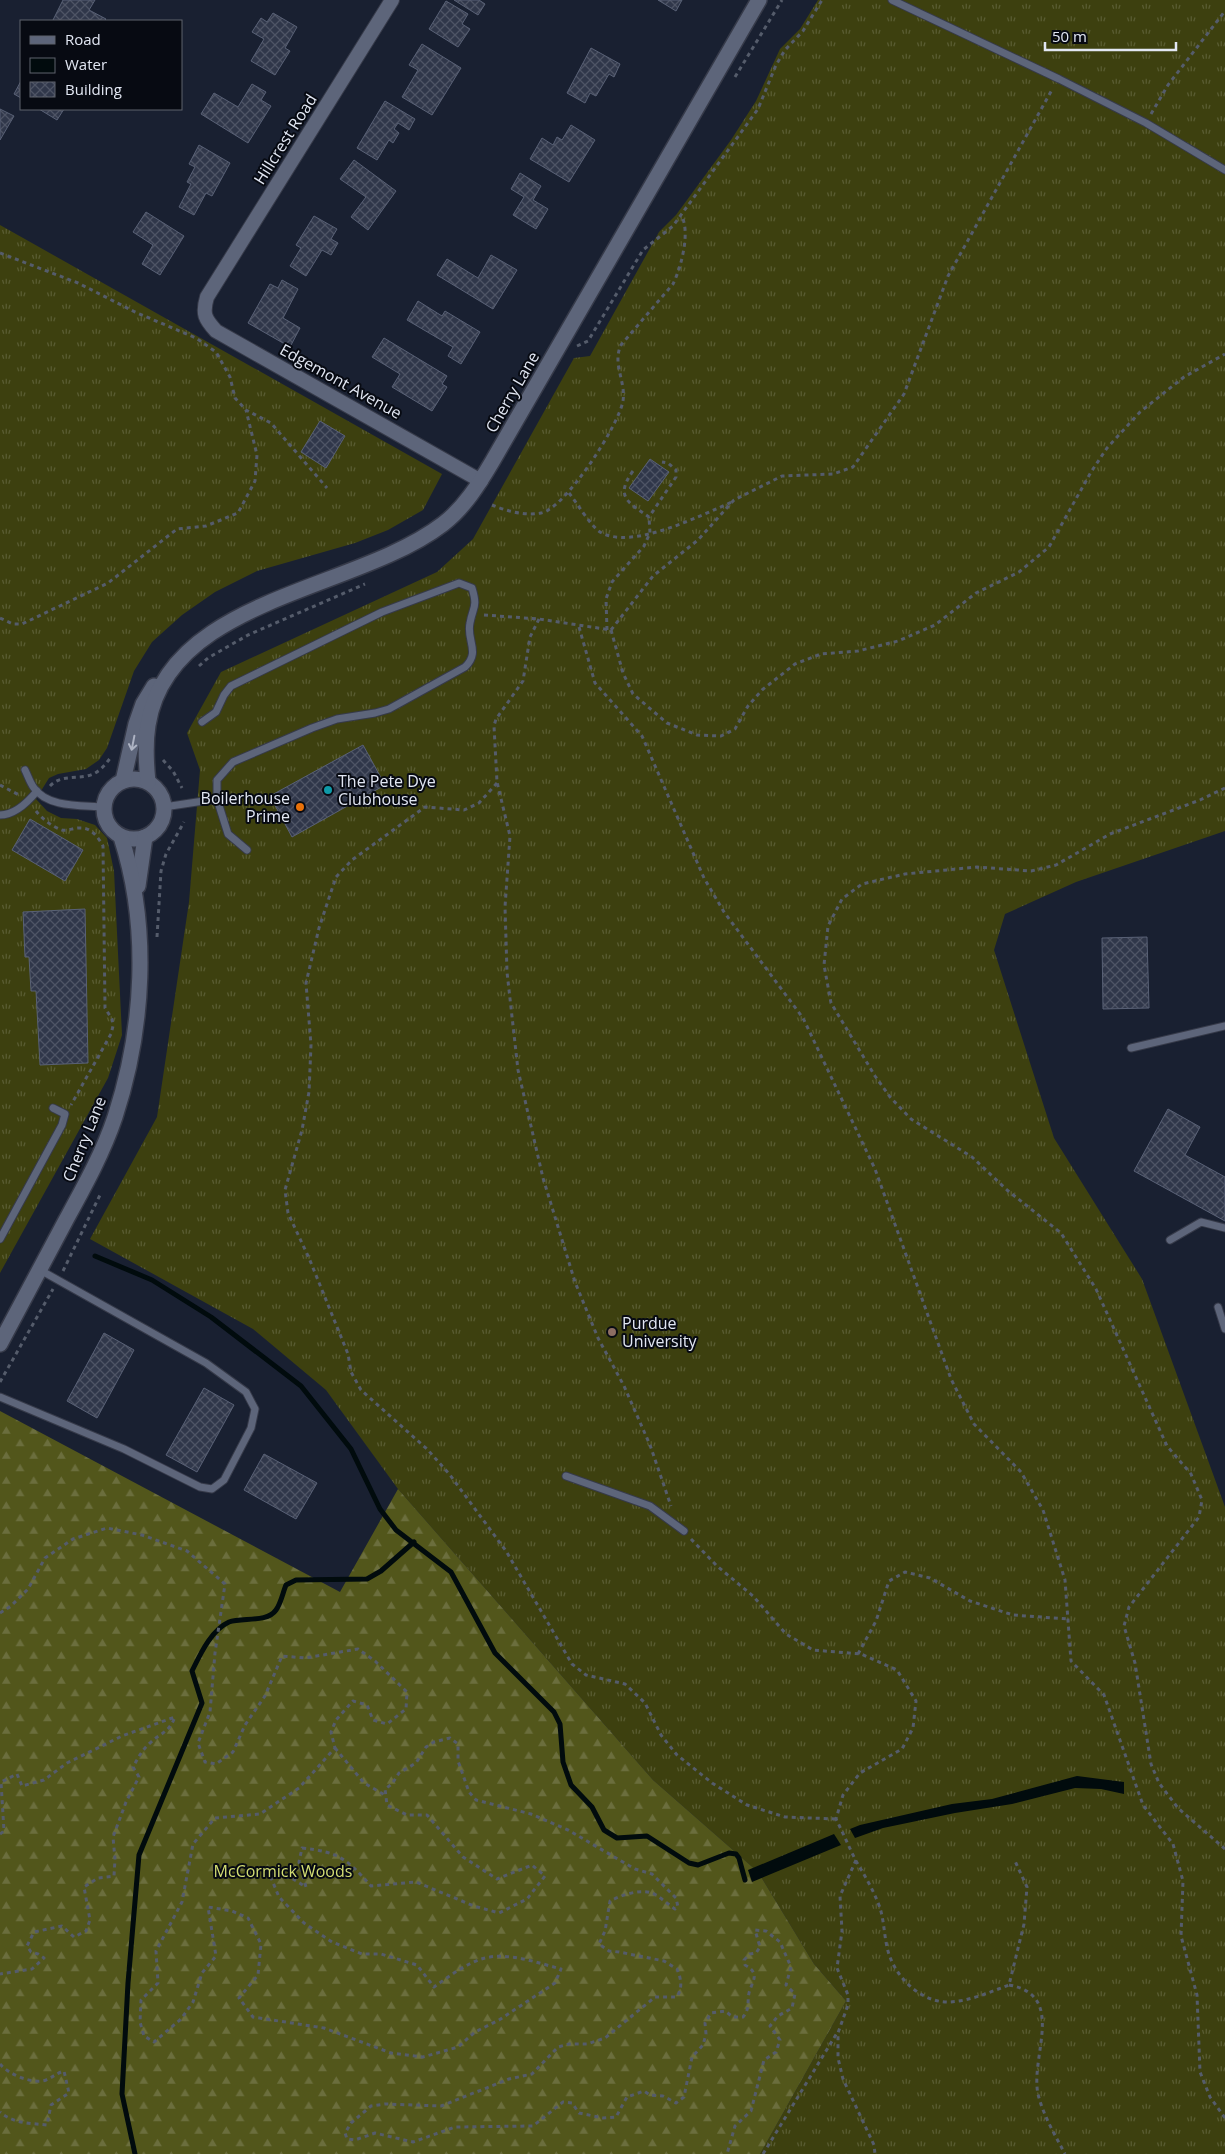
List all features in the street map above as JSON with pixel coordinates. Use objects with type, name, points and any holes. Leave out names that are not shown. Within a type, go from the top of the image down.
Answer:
[{"type":"street","name":"Hillcrest Road","points":[[207,297],[392,0]]},
{"type":"street","name":"Cherry Lane","points":[[123,781],[143,704],[151,689],[183,656],[212,632],[234,618],[365,566],[415,542],[444,523],[465,502],[481,480],[759,0]]},
{"type":"street","name":"Edgemont Avenue","points":[[207,297],[203,310],[209,323],[216,331],[481,480]]},
{"type":"street","name":"Cherry Lane","points":[[148,782],[146,750],[148,724],[158,695],[170,671]]},
{"type":"street","points":[[131,779],[148,782],[158,792],[164,807],[160,825],[146,837],[129,840],[122,837],[108,825],[103,807],[109,791],[123,781],[131,779]]},
{"type":"street","name":"Cherry Lane","points":[[0,1344],[86,1183],[114,1118],[133,1049],[140,980],[136,900],[122,837]]},
{"type":"street","name":"Cherry Lane","points":[[136,900],[142,851],[146,837]]},
{"type":"lane","points":[[892,0],[1059,79],[1146,123],[1225,170]]},
{"type":"lane","points":[[202,722],[216,712],[224,695],[231,686],[382,612],[458,583],[472,588],[476,603],[469,626],[473,652],[472,661],[466,668],[389,709],[337,719],[233,762],[217,780],[217,799],[228,834],[246,850]]},
{"type":"lane","points":[[25,770],[37,791],[44,797],[69,804],[103,807]]},
{"type":"lane","points":[[0,814],[7,815],[28,802],[37,791]]},
{"type":"lane","points":[[164,807],[217,799]]},
{"type":"lane","points":[[1131,1048],[1225,1026]]},
{"type":"lane","points":[[0,1238],[62,1125],[65,1114],[53,1108]]},
{"type":"lane","points":[[1170,1240],[1201,1222],[1225,1228]]},
{"type":"lane","points":[[0,1397],[124,1450],[200,1487],[212,1489],[224,1480],[251,1428],[255,1409],[246,1392],[206,1363],[40,1270]]},
{"type":"lane","points":[[1218,1307],[1225,1329]]},
{"type":"lane","points":[[566,1476],[650,1506],[684,1531]]},
{"type":"path","points":[[731,85],[782,0]]},
{"type":"path","points":[[577,338],[572,347],[580,346],[588,341],[643,250],[673,226],[758,109],[785,50],[803,31],[822,0]]},
{"type":"path","points":[[1146,123],[1168,85],[1225,11]]},
{"type":"path","points":[[569,493],[598,530],[607,536],[632,538],[683,523],[782,476],[833,474],[853,467],[904,394],[948,276],[1059,79]]},
{"type":"path","points":[[492,505],[508,512],[541,513],[555,506],[569,493],[601,446],[618,416],[623,390],[616,360],[617,352],[673,284],[679,273],[683,258],[685,221],[681,215]]},
{"type":"path","points":[[0,252],[78,283],[135,312],[196,338],[216,352],[230,376],[235,398],[246,410],[271,422],[327,488]]},
{"type":"path","points":[[612,630],[623,673],[633,694],[667,723],[696,735],[721,736],[735,729],[748,706],[762,690],[795,664],[821,654],[858,650],[898,641],[935,625],[976,594],[1019,572],[1049,547],[1091,472],[1107,448],[1140,412],[1184,377],[1225,354]]},
{"type":"path","points":[[0,618],[13,624],[22,624],[108,583],[176,529],[206,526],[238,512],[255,481],[258,455],[246,410]]},
{"type":"path","points":[[607,630],[606,599],[612,582],[644,546],[650,533],[648,517],[676,477],[676,470],[668,463],[662,462]]},
{"type":"path","points":[[633,471],[623,489],[625,498],[648,517]]},
{"type":"path","points":[[612,630],[652,576],[698,540],[734,500]]},
{"type":"path","points":[[194,671],[208,658],[248,635],[366,584]]},
{"type":"path","points":[[473,614],[539,619],[579,627],[612,630]]},
{"type":"path","points":[[539,619],[530,636],[523,681],[496,719],[494,726],[497,782],[510,836],[505,907],[507,972],[518,1070],[543,1178],[575,1282],[598,1338],[624,1386],[650,1445],[666,1497],[684,1531],[717,1566],[753,1596],[786,1634],[813,1650],[858,1654],[897,1670],[916,1701],[913,1728],[902,1749],[860,1773],[843,1795],[836,1820],[874,1892],[880,1910],[889,1955],[897,1972],[920,1994],[949,2002],[968,1999],[1009,1985],[1016,1986],[1039,2003],[1043,2014],[1037,2077],[1038,2093],[1044,2111],[1065,2154]]},
{"type":"path","points":[[579,627],[595,683],[642,736],[704,878],[724,912],[803,1018],[840,1100],[875,1168],[951,1379],[974,1424],[1021,1472],[1043,1510],[1066,1580],[1071,1662],[1104,1695],[1143,1805],[1173,1844],[1183,1881],[1181,1936],[1197,1995],[1200,2072],[1210,2097],[1225,2118]]},
{"type":"path","points":[[50,786],[55,781],[67,777],[89,776],[102,768],[117,753]]},
{"type":"path","points":[[160,756],[173,771],[182,788]]},
{"type":"path","points":[[497,782],[479,803],[464,810],[426,807],[352,860],[336,878],[319,928],[306,983],[311,1045],[310,1092],[302,1130],[285,1190],[288,1213],[309,1258],[348,1354],[351,1372],[362,1390],[427,1449],[450,1475],[506,1552],[572,1664],[586,1675],[625,1684],[645,1703],[661,1735],[677,1755],[712,1783],[747,1805],[785,1817],[836,1820]]},
{"type":"path","points":[[0,785],[24,798]]},
{"type":"path","points":[[1225,788],[1200,800],[1110,834],[1056,865],[1031,871],[1005,868],[968,868],[905,874],[862,884],[842,899],[828,926],[824,965],[832,1003],[875,1076],[890,1097],[910,1118],[972,1157],[1007,1190],[1061,1233],[1096,1289],[1167,1446],[1191,1474],[1202,1500],[1199,1517],[1129,1607],[1124,1626],[1135,1663],[1151,1764],[1159,1783],[1178,1808],[1225,1849]]},
{"type":"path","points":[[36,810],[42,818],[62,830],[80,827],[90,830],[97,836],[103,846],[105,1008],[113,1026],[112,1034],[65,1114]]},
{"type":"path","points":[[0,1612],[11,1606],[28,1589],[45,1558],[73,1539],[107,1528],[142,1535],[187,1551],[225,1584],[210,1712],[198,1743],[205,1762],[216,1764],[233,1752],[246,1725],[265,1696],[282,1656],[305,1658],[358,1649],[375,1661],[408,1692],[406,1709],[387,1724],[374,1720],[367,1705],[353,1701],[336,1720],[330,1732],[335,1748],[364,1783],[385,1795]]},
{"type":"path","points":[[858,1654],[876,1622],[889,1581],[905,1572],[930,1578],[970,1601],[1012,1615],[1068,1619]]},
{"type":"path","points":[[0,1834],[4,1831],[1,1782],[17,1774],[22,1786],[44,1780],[67,1763],[122,1736],[175,1717],[165,1734],[152,1741],[142,1751],[133,1767],[139,1777],[126,1802],[113,1838],[114,1876],[98,1878],[84,1887],[90,1920],[86,1931],[74,1937],[62,1926],[34,1932],[27,1946],[31,1952],[44,1958],[32,1969],[0,1974]]},
{"type":"path","points":[[335,1748],[299,1788],[282,1800],[260,1814],[215,1818],[193,1844],[182,1902],[156,1951],[158,1983],[141,2000],[140,2022],[144,2036],[154,2042],[181,2018],[193,2002],[202,1973],[216,1956],[208,1907],[232,1911],[248,1918],[261,1944],[258,1975],[240,1998],[254,2017],[324,2028],[391,2053],[423,2057],[458,2048],[475,2032],[499,2020],[555,1983],[561,1969],[518,1958],[485,1958],[452,1974],[434,1987],[417,1965],[381,1954],[362,1954],[332,1942],[311,1927],[279,1897],[269,1873],[293,1880],[306,1887],[299,1862],[302,1848],[328,1850],[352,1864],[371,1886],[416,1882],[474,1906],[499,1913],[527,1899],[545,1876],[532,1865],[497,1879],[463,1857],[427,1815],[406,1815],[387,1805],[385,1789],[392,1784],[399,1773],[416,1763],[426,1747],[434,1742],[450,1738],[458,1744],[458,1761],[469,1792],[476,1800],[531,1814],[568,1830],[635,1869],[652,1874],[676,1898],[678,1907],[675,1909],[654,1893],[640,1892],[622,1895],[610,1901],[605,1931],[599,1944],[609,1952],[619,1952],[664,1962],[677,1968],[681,1979],[681,1990],[677,1997],[655,1998],[605,2038],[587,2044],[570,2044],[558,2047],[532,2074],[509,2079],[441,2106],[385,2104],[370,2106],[351,2123],[345,2133],[347,2139],[356,2140],[375,2133],[413,2142],[455,2127],[533,2126],[563,2102],[572,2103],[579,2113],[603,2118],[616,2117],[627,2097],[644,2091],[650,2095],[663,2096],[676,2103],[684,2098],[692,2057],[703,2045],[706,2034],[705,2023],[711,2014],[725,2011],[733,2017],[743,2017],[748,2011],[749,1992],[754,1976],[752,1969],[745,1965],[744,1960],[750,1954],[756,1953],[760,1947],[755,1930],[766,1931],[780,1942],[791,1967],[786,1985],[795,1994],[792,2008],[778,2016],[770,2026],[780,2040],[776,2052],[764,2060],[751,2111],[735,2126],[727,2154]]},
{"type":"path","points":[[763,2154],[838,2032],[848,2006],[848,1995],[837,1968],[842,1931],[840,1896],[856,1860]]},
{"type":"path","points":[[1009,1985],[1024,1924],[1027,1887],[1015,1861]]},
{"type":"path","points":[[838,2032],[838,2058],[843,2079],[874,2145],[875,2154]]},
{"type":"path","points":[[0,2064],[6,2071],[31,2081],[46,2080],[56,2073],[64,2071],[69,2094],[51,2104],[47,2125],[17,2122],[6,2118],[0,2112]]},
{"type":"green space","name":"Purdue University","points":[[818,0],[1225,0],[1225,831],[1076,882],[1005,914],[994,950],[1054,1138],[1142,1279],[1225,1507],[1225,2154],[760,2154],[846,2001],[814,1964],[758,1872],[653,1780],[398,1489],[326,1390],[253,1329],[90,1239],[157,1117],[189,902],[200,770],[187,733],[221,672],[437,572],[473,539],[574,358],[590,356],[659,232],[676,215],[731,140],[756,101],[780,49],[800,29]]},
{"type":"green space","points":[[0,225],[442,474],[423,510],[388,530],[355,543],[257,571],[215,592],[182,615],[152,642],[134,671],[107,748],[99,760],[86,769],[58,774],[49,778],[36,799],[47,811],[61,818],[77,819],[95,825],[107,838],[114,871],[122,1035],[108,1078],[0,1273]]},
{"type":"green space","name":"McCormick Woods","points":[[0,1411],[340,1592],[398,1489],[653,1780],[758,1872],[814,1964],[846,2001],[760,2154],[0,2154]]},
{"type":"water","points":[[1077,1776],[1124,1782],[1124,1794],[1101,1789],[1075,1788],[1012,1804],[955,1813],[883,1828],[855,1838],[850,1829],[860,1825],[952,1804],[992,1799]]},
{"type":"water","points":[[834,1834],[841,1845],[752,1882],[748,1870]]},
{"type":"building","points":[[63,0],[95,0],[89,10],[106,19],[105,20],[53,20]]},
{"type":"building","points":[[454,0],[479,0],[485,4],[478,15]]},
{"type":"building","points":[[658,0],[682,0],[676,11]]},
{"type":"building","points":[[446,1],[468,14],[462,24],[470,29],[458,47],[429,29]]},
{"type":"building","points":[[273,13],[297,27],[285,48],[290,51],[275,75],[251,61],[264,39],[252,32],[261,18],[267,22]]},
{"type":"building","points":[[422,44],[461,68],[432,115],[402,97],[418,70],[409,65]]},
{"type":"building","points":[[591,48],[620,64],[614,77],[609,74],[596,96],[590,93],[585,103],[567,93]]},
{"type":"building","points":[[20,83],[20,97],[14,94]]},
{"type":"building","points":[[252,84],[266,92],[261,100],[271,106],[248,143],[201,114],[214,93],[238,107]]},
{"type":"building","points":[[385,101],[415,119],[409,130],[398,123],[394,129],[399,133],[393,143],[389,140],[377,160],[357,148]]},
{"type":"building","points":[[0,109],[14,116],[0,140]]},
{"type":"building","points":[[41,110],[63,110],[57,120]]},
{"type":"building","points":[[571,125],[595,140],[569,182],[530,159],[542,138],[553,145],[557,137],[562,140]]},
{"type":"building","points":[[199,145],[230,163],[212,196],[206,193],[194,215],[179,207],[191,184],[187,182],[195,167],[189,164]]},
{"type":"building","points":[[354,160],[396,191],[368,230],[351,217],[366,197],[340,179]]},
{"type":"building","points":[[520,173],[541,186],[533,200],[548,209],[536,229],[513,215],[524,197],[511,189]]},
{"type":"building","points":[[146,212],[184,236],[160,275],[142,264],[153,245],[133,232]]},
{"type":"building","points":[[314,216],[337,229],[331,239],[338,243],[331,255],[322,250],[306,276],[290,266],[301,248],[296,245]]},
{"type":"building","points":[[491,255],[517,270],[493,309],[437,275],[447,259],[478,278]]},
{"type":"building","points":[[282,280],[298,289],[283,318],[300,328],[290,347],[248,323],[270,284],[278,288]]},
{"type":"building","points":[[418,301],[442,316],[445,311],[480,332],[461,364],[448,356],[453,347],[407,320]]},
{"type":"building","points":[[384,338],[447,376],[442,384],[447,387],[432,411],[392,387],[400,374],[372,357]]},
{"type":"building","points":[[320,421],[345,436],[326,468],[301,452]]},
{"type":"building","points":[[650,459],[669,472],[648,501],[629,488]]},
{"type":"building","name":"The Pete Dye Clubhouse","points":[[363,745],[385,785],[292,837],[270,796]]},
{"type":"building","points":[[30,819],[83,850],[65,881],[12,850]]},
{"type":"building","points":[[85,909],[88,1063],[40,1065],[36,991],[31,991],[29,957],[25,957],[23,912]]},
{"type":"building","points":[[1147,937],[1149,1008],[1103,1009],[1102,938]]},
{"type":"building","points":[[1168,1109],[1200,1127],[1185,1155],[1225,1177],[1225,1221],[1134,1171]]},
{"type":"building","points":[[104,1333],[134,1350],[97,1418],[67,1401]]},
{"type":"building","points":[[204,1388],[234,1405],[197,1472],[166,1455]]},
{"type":"building","points":[[264,1454],[317,1483],[296,1519],[244,1490]]},
{"type":"waterway","points":[[95,1256],[152,1280],[211,1317],[301,1386],[351,1449],[380,1509],[396,1530],[451,1572],[495,1653],[554,1712],[560,1724],[563,1762],[571,1785],[592,1807],[604,1830],[617,1838],[647,1836],[689,1863],[698,1865],[729,1853],[736,1854],[739,1858],[745,1880]]},
{"type":"waterway","points":[[135,2154],[122,2094],[128,1983],[139,1855],[202,1703],[192,1671],[211,1637],[217,1631],[229,1622],[267,1617],[272,1614],[279,1604],[286,1585],[296,1580],[367,1579],[381,1571],[414,1542]]},
{"type":"place","name":"The Pete Dye Clubhouse","points":[[328,790]]},
{"type":"place","name":"Boilerhouse Prime","points":[[300,807]]},
{"type":"place","name":"Purdue University","points":[[612,1332]]}]
